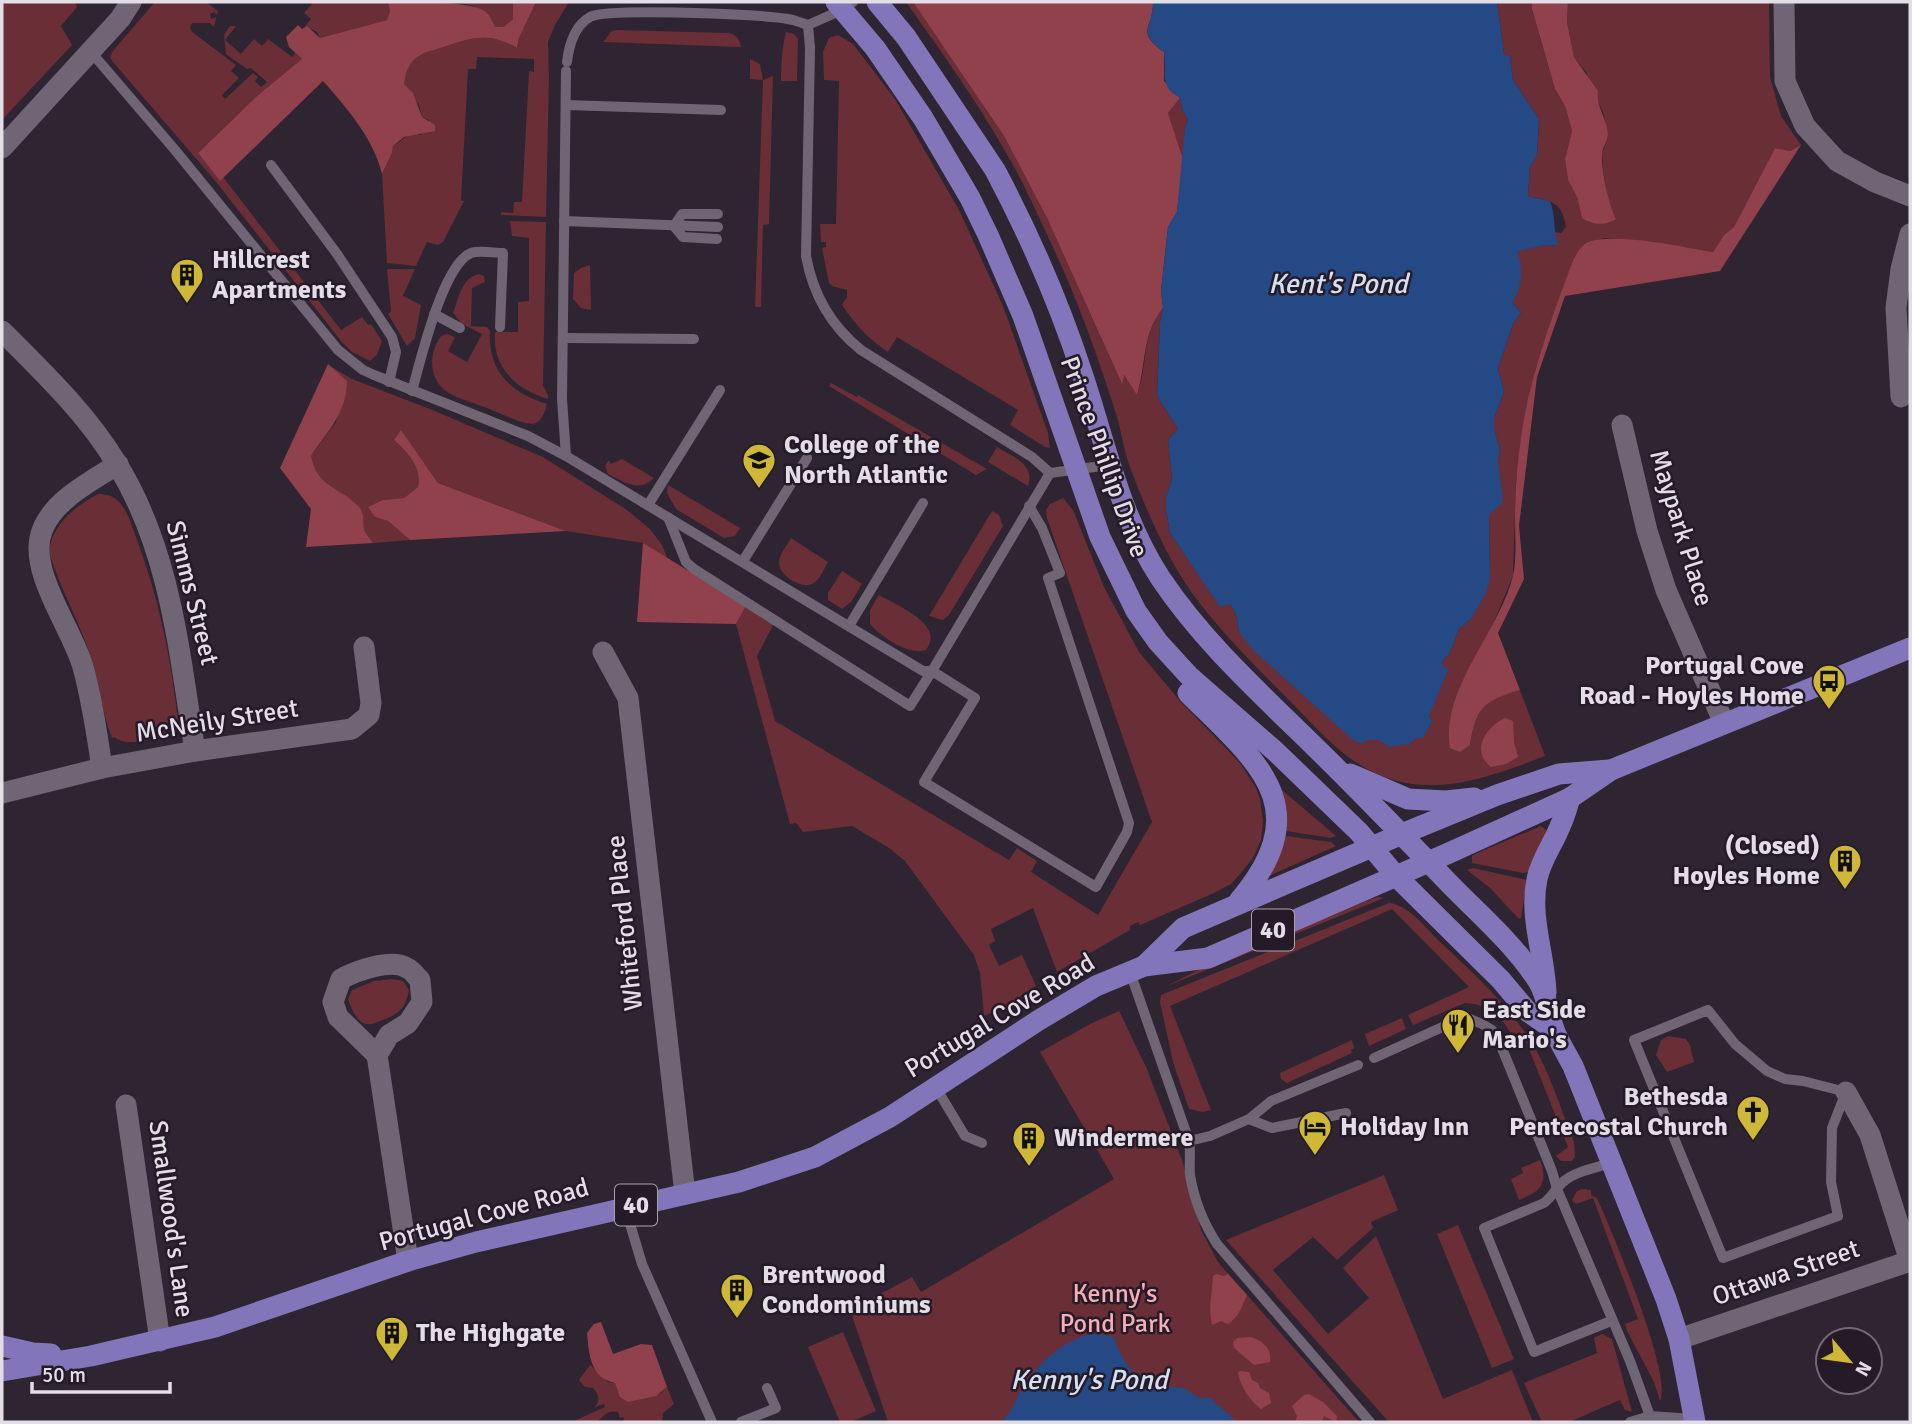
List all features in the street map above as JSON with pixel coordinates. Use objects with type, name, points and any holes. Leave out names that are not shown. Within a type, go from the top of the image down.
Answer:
[{"type":"main road","name":"Prince Phillip Drive","points":[[877,2],[906,37],[1007,192],[1064,319],[1109,465],[1140,542],[1162,580],[1190,619],[1244,678],[1336,767],[1516,953],[1546,995]]},
{"type":"main road","name":"Prince Phillip Drive","points":[[844,4],[895,76],[970,198],[1023,316],[1100,537],[1136,611],[1174,660],[1234,718],[1275,751],[1501,980],[1527,1011],[1554,1030]]},
{"type":"main road","name":"Portugal Cove Road","points":[[2,1371],[160,1341],[270,1310],[408,1261],[476,1242],[739,1182],[816,1157],[890,1117],[1085,992],[1137,969],[1208,958],[1570,798],[1611,770],[1910,649]]},
{"type":"main road","points":[[1174,660],[1179,685],[1265,774],[1276,805],[1277,817],[1272,848],[1253,884],[1236,904]]},
{"type":"main road","points":[[1336,767],[1408,799],[1446,800],[1497,795]]},
{"type":"main road","name":"Portugal Cove Road","points":[[1137,969],[1183,928],[1402,834],[1497,795],[1559,774],[1611,770]]},
{"type":"main road","points":[[1570,798],[1537,878],[1534,907],[1536,933],[1545,968],[1546,995],[1554,1030],[1573,1066],[1643,1239],[1679,1339],[1694,1420]]},
{"type":"main road","name":"40","points":[[2,1346],[33,1353],[91,1356]]},
{"type":"street","points":[[2,148],[91,52],[131,2]]},
{"type":"street","points":[[1784,2],[1785,81],[1805,126],[1838,161],[1875,182],[1910,196]]},
{"type":"street","points":[[1901,397],[1896,308],[1901,269],[1910,234]]},
{"type":"street","name":"Simms Street","points":[[2,331],[97,434],[117,464],[151,533],[162,565],[186,683],[195,751]]},
{"type":"street","name":"Maypark Place","points":[[1622,425],[1647,531],[1666,590],[1724,723]]},
{"type":"street","points":[[102,768],[97,729],[82,666],[42,571],[39,543],[42,529],[58,506],[117,464]]},
{"type":"street","name":"McNeily Street","points":[[2,793],[102,768],[195,751],[352,729],[369,715],[371,703],[364,647]]},
{"type":"street","name":"Whiteford Place","points":[[603,652],[628,698],[685,1194]]},
{"type":"street","points":[[377,1055],[389,1035],[408,1023],[422,1002],[420,980],[406,966],[387,965],[360,969],[341,979],[333,1002],[338,1017],[377,1055],[408,1261]]},
{"type":"street","points":[[1846,1092],[1870,1135],[1910,1261]]},
{"type":"street","name":"Smallwood's Lane","points":[[126,1105],[160,1341]]},
{"type":"street","name":"Ottawa Street","points":[[1679,1339],[1910,1261]]},
{"type":"lane","points":[[566,456],[562,399],[567,67],[570,44],[578,28],[589,17],[616,12],[787,19],[808,26],[844,4]]},
{"type":"lane","points":[[808,26],[810,48],[806,256],[812,283],[839,331],[861,351],[1032,457],[1050,472],[1109,465]]},
{"type":"lane","points":[[91,52],[175,150],[338,350],[363,370],[528,436],[566,456],[923,671],[932,671],[975,698],[924,782],[1096,887],[1127,832],[1129,823],[1048,578],[1060,573],[1042,528],[1029,506]]},
{"type":"lane","points":[[566,105],[721,110]]},
{"type":"lane","points":[[271,165],[337,254],[391,337],[396,352],[389,382]]},
{"type":"lane","points":[[674,226],[682,214],[718,214]]},
{"type":"lane","points":[[564,222],[718,227]]},
{"type":"lane","points":[[674,226],[683,237],[717,239]]},
{"type":"lane","points":[[412,391],[434,314],[449,279],[460,262],[471,253],[503,253],[500,327]]},
{"type":"lane","points":[[434,314],[460,328]]},
{"type":"lane","points":[[564,338],[694,339]]},
{"type":"lane","points":[[648,505],[720,390]]},
{"type":"lane","points":[[743,561],[807,458]]},
{"type":"lane","points":[[668,517],[686,562],[694,569],[910,706],[1050,472]]},
{"type":"lane","points":[[849,626],[923,503]]},
{"type":"lane","points":[[1137,969],[1189,1141],[1193,1190],[1209,1231],[1217,1244],[1370,1422]]},
{"type":"lane","points":[[1708,1010],[1735,1044],[1767,1071],[1785,1079],[1846,1092],[1832,1128],[1831,1182],[1838,1216],[1723,1258],[1634,1040],[1708,1010]]},
{"type":"lane","points":[[1374,1058],[1458,1020],[1470,1019],[1492,1030],[1509,1065],[1650,1416]]},
{"type":"lane","points":[[1189,1141],[1210,1136],[1249,1119],[1271,1101],[1357,1065]]},
{"type":"lane","points":[[935,1086],[965,1136],[982,1143]]},
{"type":"lane","points":[[1249,1119],[1272,1128],[1346,1114]]},
{"type":"lane","points":[[1611,1163],[1562,1182],[1544,1203],[1484,1228],[1534,1352],[1611,1321]]},
{"type":"lane","points":[[625,1207],[642,1264],[712,1422]]},
{"type":"lane","points":[[741,1422],[776,1408],[767,1388]]},
{"type":"lane","points":[[1630,1422],[1650,1416],[1694,1420]]},
{"type":"green space","points":[[2,2],[75,2],[77,7],[61,26],[72,45],[2,120]]},
{"type":"green space","points":[[155,2],[206,2],[218,11],[217,15],[214,12],[210,14],[211,19],[216,17],[214,27],[210,23],[192,23],[190,28],[236,65],[231,71],[239,78],[222,95],[225,99],[253,73],[258,77],[255,81],[261,87],[267,82],[251,68],[247,69],[226,54],[224,35],[230,26],[236,26],[225,40],[241,54],[254,39],[262,46],[268,39],[292,57],[295,53],[302,59],[258,95],[198,153],[220,181],[223,177],[341,330],[362,317],[368,325],[371,324],[382,341],[377,355],[370,361],[352,352],[341,341],[217,183],[110,57]]},
{"type":"green space","points":[[310,2],[388,2],[390,11],[387,20],[320,38],[317,32],[305,26],[311,19],[304,13],[312,4]]},
{"type":"green space","points":[[456,2],[513,2],[513,19],[505,27],[495,27],[492,21],[474,6]]},
{"type":"green space","points":[[536,2],[569,2],[548,42],[546,217],[501,215],[501,212],[513,213],[514,202],[522,202],[529,71],[534,72],[534,59],[477,57],[476,69],[468,69],[461,201],[464,201],[443,242],[438,245],[427,242],[416,266],[387,263],[382,174],[393,146],[409,136],[421,135],[429,120],[422,117],[419,105],[404,84],[410,66],[425,53],[476,38],[499,40],[517,48]]},
{"type":"green space","points":[[906,2],[913,2],[1004,136],[1047,218],[1121,382],[1123,374],[1137,394],[1151,330],[1163,308],[1157,396],[1178,429],[1168,440],[1172,479],[1166,497],[1166,510],[1170,533],[1220,606],[1231,603],[1239,632],[1365,740],[1379,740],[1432,721],[1429,716],[1441,663],[1450,653],[1459,629],[1471,619],[1490,578],[1489,515],[1500,449],[1494,419],[1504,392],[1498,368],[1513,324],[1521,313],[1512,302],[1516,250],[1557,246],[1554,232],[1561,233],[1566,227],[1558,207],[1543,199],[1528,196],[1530,167],[1537,156],[1539,119],[1513,80],[1510,56],[1504,54],[1497,2],[1532,2],[1555,89],[1565,106],[1572,131],[1565,159],[1568,180],[1577,197],[1582,218],[1616,219],[1609,207],[1603,170],[1602,153],[1608,137],[1604,115],[1586,72],[1574,57],[1567,22],[1568,2],[1769,2],[1770,77],[1781,116],[1801,145],[1790,151],[1775,148],[1734,227],[1724,235],[1713,252],[1654,242],[1605,238],[1584,244],[1573,260],[1535,371],[1516,480],[1513,576],[1487,638],[1465,680],[1470,745],[1475,722],[1484,707],[1498,698],[1520,690],[1545,756],[1470,781],[1421,785],[1396,781],[1347,756],[1324,736],[1214,621],[1183,579],[1150,518],[1129,464],[1117,417],[1084,322],[1062,267],[1022,182],[982,112]]},
{"type":"green space","points":[[612,31],[728,33],[737,37],[741,47],[603,42]]},
{"type":"green space","points":[[786,32],[794,34],[798,39],[797,81],[781,81]]},
{"type":"green space","points":[[838,35],[853,44],[895,99],[959,210],[1003,306],[1048,433],[1050,448],[1010,425],[1018,410],[897,337],[888,352],[881,347],[862,331],[842,305],[847,297],[847,290],[829,283],[822,248],[826,247],[826,242],[821,242],[820,224],[836,224],[839,81],[824,80],[823,52],[829,38]]},
{"type":"green space","points":[[750,59],[760,64],[763,80],[750,79]]},
{"type":"green space","points":[[773,76],[769,224],[763,225],[761,307],[755,307],[763,80]]},
{"type":"green space","points":[[1180,98],[1188,120],[1183,159],[1168,113]]},
{"type":"green space","points":[[510,221],[546,222],[543,386],[548,399],[526,390],[508,375],[495,345],[495,332],[518,332],[518,302],[529,301],[529,238],[512,236]]},
{"type":"green space","points":[[590,265],[591,310],[581,308],[573,299],[574,273]]},
{"type":"green space","points":[[387,269],[415,269],[403,296],[421,305],[415,338],[407,346],[388,314],[391,311]]},
{"type":"green space","points":[[479,274],[484,276],[485,282],[472,288],[471,326],[487,327],[490,331],[493,358],[504,378],[522,393],[547,404],[542,417],[536,423],[520,421],[449,393],[442,388],[434,374],[432,359],[441,336],[447,334],[455,337],[448,351],[467,362],[482,334],[462,324],[453,313],[464,284]]},
{"type":"green space","points":[[330,366],[352,379],[543,457],[627,510],[650,529],[662,545],[668,560],[643,543],[566,531],[438,483],[401,431],[394,440],[409,455],[416,467],[418,487],[404,498],[384,500],[375,517],[388,521],[410,540],[373,543],[365,531],[361,510],[318,475],[310,457],[336,422],[347,382]]},
{"type":"green space","points":[[831,383],[857,397],[858,395],[987,469],[976,475],[829,386]]},
{"type":"green space","points":[[997,447],[1026,467],[1030,479],[1028,486],[988,462]]},
{"type":"green space","points":[[622,459],[654,478],[643,485],[637,485],[608,474],[605,466],[609,460],[611,464]]},
{"type":"green space","points":[[668,485],[740,528],[735,536],[724,538],[676,509],[667,493]]},
{"type":"green space","points":[[98,494],[116,499],[129,519],[158,607],[172,674],[178,721],[174,721],[167,734],[140,742],[112,738],[91,658],[50,555],[50,545],[58,527],[72,511]]},
{"type":"green space","points":[[1063,498],[1073,510],[1104,587],[1139,652],[1180,701],[1240,763],[1256,788],[1263,821],[1261,840],[1253,858],[1231,884],[1140,925],[1138,922],[1130,926],[1130,930],[1057,972],[1033,908],[991,929],[995,941],[989,945],[999,966],[1022,955],[1036,986],[1006,1006],[984,1016],[980,973],[974,955],[905,861],[852,826],[803,832],[796,823],[790,824],[736,624],[746,606],[774,623],[757,656],[775,721],[1009,860],[1017,848],[1037,861],[1031,872],[1098,915],[1152,822],[1047,518],[1046,510],[1050,504]]},
{"type":"green space","points":[[992,511],[999,515],[1003,526],[949,615],[943,620],[929,616]]},
{"type":"green space","points":[[791,538],[828,562],[820,577],[812,584],[797,583],[780,568],[780,556]]},
{"type":"green space","points":[[842,571],[862,584],[851,602],[842,609],[828,600],[828,593]]},
{"type":"green space","points":[[879,595],[917,617],[925,625],[930,632],[931,641],[926,650],[904,648],[888,640],[870,624],[870,610]]},
{"type":"green space","points":[[1282,790],[1336,836],[1331,838],[1286,831],[1286,815],[1280,792]]},
{"type":"green space","points":[[1541,826],[1546,830],[1545,834],[1529,872],[1472,863],[1472,856],[1475,854]]},
{"type":"green space","points":[[1286,836],[1331,842],[1336,846],[1269,876]]},
{"type":"green space","points":[[1473,868],[1527,880],[1521,918],[1467,870]]},
{"type":"green space","points":[[1378,897],[1384,898],[1167,986],[1196,971]]},
{"type":"green space","points":[[1389,903],[1416,917],[1496,997],[1527,1035],[1547,1073],[1574,1142],[1575,1157],[1572,1161],[1561,1161],[1556,1156],[1568,1147],[1525,1039],[1515,1042],[1502,1020],[1490,1010],[1474,1004],[1465,1003],[1413,1025],[1408,1015],[1469,987],[1392,909],[1170,1006],[1211,1110],[1203,1112],[1189,1109],[1173,1062],[1160,1002],[1161,995]]},
{"type":"green space","points":[[374,981],[403,981],[409,990],[403,1007],[392,1016],[374,1023],[360,1021],[348,999],[352,990]]},
{"type":"green space","name":"Kenny's Pond Park","points":[[1119,1011],[1147,1069],[1183,1163],[1201,1230],[1218,1262],[1359,1422],[888,1422],[850,1310],[912,1277],[921,1292],[1114,1179],[1040,1052]]},
{"type":"green space","points":[[1402,1018],[1406,1029],[1369,1046],[1365,1034]]},
{"type":"green space","points":[[1668,1036],[1686,1039],[1694,1062],[1667,1072],[1656,1055],[1661,1040]]},
{"type":"green space","points":[[1352,1040],[1352,1053],[1287,1083],[1281,1079],[1280,1073]]},
{"type":"green space","points":[[1540,1160],[1543,1168],[1541,1186],[1519,1200],[1511,1179],[1523,1173],[1521,1168]]},
{"type":"green space","points":[[1384,1175],[1398,1210],[1371,1222],[1373,1228],[1337,1260],[1313,1237],[1273,1270],[1328,1334],[1369,1298],[1343,1268],[1376,1236],[1443,1399],[1512,1370],[1533,1422],[1389,1422],[1226,1240]]},
{"type":"green space","points":[[1591,1190],[1591,1195],[1597,1198],[1639,1301],[1658,1363],[1662,1386],[1660,1401],[1654,1382],[1627,1331],[1625,1324],[1638,1319],[1593,1198],[1576,1204],[1572,1200],[1577,1191]]},
{"type":"green space","points":[[1458,1225],[1514,1359],[1492,1368],[1437,1234]]},
{"type":"green space","points":[[843,1332],[876,1411],[851,1422],[840,1422],[808,1347]]},
{"type":"green space","points":[[1602,1334],[1612,1339],[1632,1412],[1625,1410],[1620,1400],[1569,1422],[1542,1422],[1524,1383],[1597,1353],[1594,1338]]},
{"type":"green space","points":[[590,1365],[608,1382],[615,1383],[638,1398],[661,1393],[667,1387],[674,1404],[663,1413],[662,1422],[625,1422],[618,1412],[614,1411],[595,1422],[572,1422],[605,1407],[604,1404],[595,1407],[598,1399],[596,1393],[593,1388],[585,1387],[579,1380]]},
{"type":"shaded area","points":[[388,2],[468,5],[486,12],[495,27],[504,27],[513,19],[513,2],[536,2],[517,48],[499,40],[476,38],[425,53],[414,60],[404,84],[413,93],[422,117],[435,125],[435,131],[404,137],[393,146],[382,174],[366,136],[323,81],[220,181],[198,153],[258,95],[302,59],[289,47],[286,37],[298,25],[302,29],[307,26],[320,38],[387,20],[390,11]]},
{"type":"shaded area","points":[[913,2],[1153,2],[1148,34],[1164,52],[1164,81],[1180,98],[1168,113],[1183,159],[1177,212],[1168,227],[1161,291],[1163,308],[1148,339],[1137,395],[1124,375],[1122,384],[1047,218],[1004,136]]},
{"type":"shaded area","points":[[1532,2],[1568,2],[1567,22],[1574,57],[1598,91],[1607,128],[1608,137],[1602,152],[1603,169],[1608,197],[1616,219],[1608,223],[1595,223],[1582,218],[1577,197],[1568,180],[1565,159],[1572,131],[1565,106],[1555,89]]},
{"type":"shaded area","points":[[1801,145],[1720,271],[1565,296],[1537,377],[1519,526],[1524,579],[1498,633],[1520,690],[1498,698],[1484,707],[1475,722],[1470,745],[1460,752],[1450,748],[1449,726],[1462,683],[1496,618],[1513,576],[1516,478],[1525,415],[1542,348],[1573,260],[1586,243],[1612,239],[1648,241],[1713,252],[1724,235],[1734,227],[1775,148],[1790,151]]},
{"type":"shaded area","points":[[328,364],[347,381],[346,393],[340,413],[311,456],[314,467],[324,481],[352,500],[361,510],[365,531],[373,543],[306,547],[311,509],[280,468]]},
{"type":"shaded area","points":[[401,430],[438,483],[566,531],[410,540],[388,521],[375,517],[368,507],[383,500],[404,498],[418,487],[416,467],[409,455],[394,440]]},
{"type":"shaded area","points":[[643,543],[746,606],[736,624],[637,622]]},
{"type":"shaded area","points":[[1505,718],[1513,721],[1518,757],[1506,764],[1491,767],[1482,754],[1483,740],[1492,727]]},
{"type":"shaded area","points":[[1228,1274],[1247,1295],[1238,1315],[1228,1324],[1221,1321],[1212,1325],[1211,1300],[1213,1276]]},
{"type":"shaded area","points":[[601,1322],[613,1354],[641,1344],[652,1345],[667,1387],[656,1396],[628,1402],[620,1397],[615,1383],[600,1376],[590,1357],[587,1333],[594,1324]]},
{"type":"shaded area","points":[[1250,1337],[1265,1345],[1270,1362],[1254,1365],[1234,1348],[1233,1342],[1237,1338]]},
{"type":"shaded area","points":[[1249,1372],[1252,1380],[1269,1393],[1271,1403],[1261,1409],[1253,1401],[1241,1384],[1238,1373]]},
{"type":"shaded area","points":[[1309,1394],[1323,1402],[1337,1416],[1336,1422],[1324,1416],[1322,1422],[1295,1422],[1297,1416],[1292,1406]]},
{"type":"water","name":"Kent's Pond","points":[[1153,2],[1497,2],[1504,54],[1510,56],[1513,80],[1539,119],[1537,156],[1530,167],[1528,196],[1550,201],[1558,246],[1546,245],[1517,251],[1521,277],[1512,302],[1521,313],[1513,324],[1498,368],[1504,392],[1494,419],[1494,429],[1500,449],[1498,462],[1503,502],[1489,515],[1490,578],[1486,593],[1471,619],[1459,629],[1450,653],[1441,663],[1448,670],[1429,716],[1432,721],[1423,738],[1416,738],[1409,744],[1389,747],[1379,740],[1365,740],[1362,744],[1353,740],[1253,650],[1239,632],[1231,604],[1220,607],[1170,533],[1166,510],[1166,497],[1172,479],[1168,440],[1178,429],[1157,396],[1163,308],[1161,291],[1168,227],[1177,211],[1185,127],[1188,120],[1180,98],[1166,84],[1164,52],[1148,34]]},
{"type":"water","name":"Kenny's Pond","points":[[1093,1333],[1114,1337],[1123,1358],[1136,1375],[1142,1374],[1155,1379],[1160,1386],[1184,1388],[1199,1398],[1210,1398],[1237,1422],[1002,1422],[1028,1379],[1052,1354],[1072,1341]]},
{"type":"place","name":"Hillcrest Apartments","points":[[187,305]]},
{"type":"place","name":"College of the North Atlantic","points":[[759,490]]},
{"type":"place","name":"Portugal Cove Road - Hoyles Home","points":[[1829,711]]},
{"type":"place","name":"(Closed) Hoyles Home","points":[[1845,891]]},
{"type":"place","name":"East Side Mario's","points":[[1458,1055]]},
{"type":"place","name":"Bethesda Pentecostal Church","points":[[1753,1142]]},
{"type":"place","name":"Holiday Inn","points":[[1315,1157]]},
{"type":"place","name":"Windermere","points":[[1029,1168]]},
{"type":"place","name":"Brentwood Condominiums","points":[[737,1320]]},
{"type":"place","name":"The Highgate","points":[[392,1363]]}]
